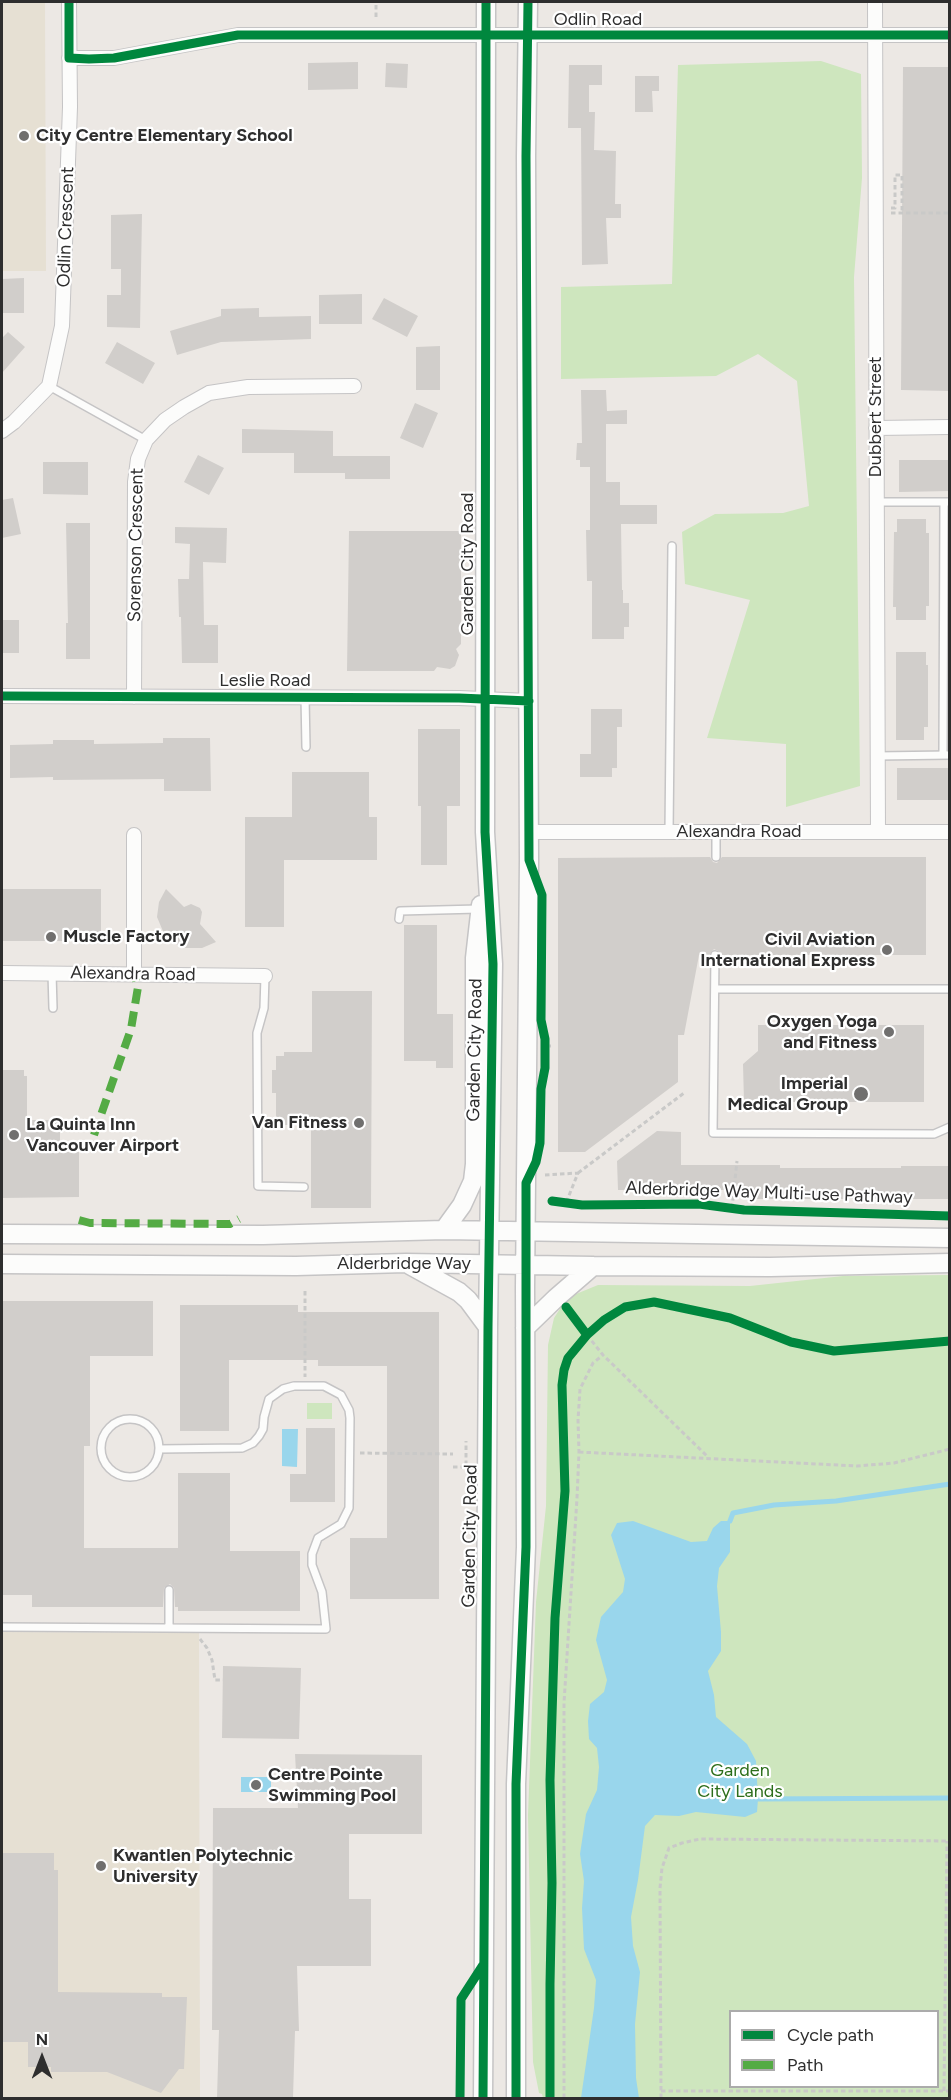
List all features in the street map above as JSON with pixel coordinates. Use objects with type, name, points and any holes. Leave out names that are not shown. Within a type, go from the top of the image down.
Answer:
[{"type":"main road","name":"Garden City Road","points":[[483,2098],[493,964],[485,909],[486,2]]},
{"type":"main road","points":[[516,2098],[516,1784],[526,1547],[525,1328],[529,832],[526,156],[528,2]]},
{"type":"main road","points":[[444,1230],[462,1205],[473,1181],[475,1164],[475,958],[485,909]]},
{"type":"main road","name":"Alderbridge Way","points":[[2,1234],[263,1235],[444,1230],[950,1238]]},
{"type":"main road","points":[[406,1263],[459,1292],[468,1300],[488,1327]]},
{"type":"main road","name":"Alderbridge Way","points":[[2,1264],[296,1266],[406,1263],[770,1267],[950,1263]]},
{"type":"main road","points":[[525,1328],[593,1266]]},
{"type":"street","name":"Odlin Crescent","points":[[49,386],[62,326],[70,107],[69,2]]},
{"type":"street","name":"Dubbert Street","points":[[875,2],[878,832]]},
{"type":"street","name":"Odlin Road","points":[[69,58],[114,58],[238,35],[950,35]]},
{"type":"street","points":[[2,431],[49,386]]},
{"type":"street","name":"Sorenson Crescent","points":[[134,697],[135,482],[138,459],[146,440],[165,420],[184,406],[209,393],[248,387],[354,386]]},
{"type":"street","points":[[876,428],[950,427]]},
{"type":"street","name":"Leslie Road","points":[[2,696],[459,698],[529,701]]},
{"type":"street","name":"Alexandra Road","points":[[529,832],[950,832]]},
{"type":"street","points":[[134,836],[134,974]]},
{"type":"street","name":"Alexandra Road","points":[[2,973],[265,976]]},
{"type":"lane","points":[[49,386],[146,440]]},
{"type":"lane","points":[[876,502],[947,502],[946,755],[877,756]]},
{"type":"lane","points":[[669,832],[672,546]]},
{"type":"lane","points":[[305,697],[306,747]]},
{"type":"lane","points":[[716,832],[716,857]]},
{"type":"lane","points":[[399,919],[400,911],[485,909]]},
{"type":"lane","points":[[715,955],[713,1133],[934,1134],[950,1127]]},
{"type":"lane","points":[[52,973],[53,1008]]},
{"type":"lane","points":[[265,976],[264,1008],[257,1033],[258,1186],[304,1187]]},
{"type":"lane","points":[[715,990],[950,989]]},
{"type":"lane","points":[[2,1627],[326,1629],[322,1592],[312,1565],[312,1554],[318,1538],[341,1524],[349,1508],[350,1418],[341,1395],[324,1386],[283,1389],[269,1399],[263,1429],[253,1443],[242,1448],[159,1449]]},
{"type":"lane","points":[[129,1419],[147,1424],[158,1439],[159,1449],[152,1467],[135,1477],[116,1474],[108,1468],[100,1450],[105,1432],[111,1425],[120,1420],[129,1419]]},
{"type":"lane","points":[[169,1590],[169,1628]]},
{"type":"path","points":[[376,2],[376,17]]},
{"type":"path","points":[[903,213],[902,175],[895,175],[895,208],[889,211],[903,213],[950,213]]},
{"type":"path","points":[[545,1039],[545,1057]]},
{"type":"path","points":[[545,1175],[578,1173],[684,1093]]},
{"type":"path","points":[[732,1208],[737,1161]]},
{"type":"path","points":[[555,1202],[570,1204],[578,1173]]},
{"type":"path","points":[[305,1291],[305,1386]]},
{"type":"path","points":[[580,1326],[603,1355],[709,1458]]},
{"type":"path","points":[[578,1345],[596,1328]]},
{"type":"path","points":[[564,2098],[564,1703],[579,1452],[578,1420],[580,1389],[593,1364],[603,1355]]},
{"type":"path","points":[[453,1467],[466,1467],[466,1441]]},
{"type":"path","points":[[579,1452],[857,1466],[894,1463],[950,1449]]},
{"type":"path","points":[[350,1453],[453,1454]]},
{"type":"path","points":[[197,1635],[209,1654],[215,1680],[223,1680]]},
{"type":"path","points":[[661,2098],[660,1888],[662,1868],[669,1848],[700,1839],[948,1841],[944,2091]]},
{"type":"path","points":[[661,2091],[950,2091]]},
{"type":"shaded area","name":"City Centre Elementary School","points":[[2,2],[45,2],[46,271],[2,271]]},
{"type":"shaded area","name":"Kwantlen Polytechnic University","points":[[2,1632],[199,1633],[200,2098],[2,2098]]},
{"type":"green space","points":[[821,61],[861,74],[862,178],[854,277],[860,786],[786,807],[786,744],[707,738],[750,600],[685,584],[682,532],[715,514],[783,513],[809,506],[797,381],[758,354],[716,376],[561,379],[561,287],[672,284],[678,65]]},
{"type":"green space","name":"Garden City Lands","points":[[949,1275],[949,2098],[543,2098],[539,2093],[533,2062],[528,1815],[536,1602],[546,1506],[548,1345],[554,1318],[563,1304],[576,1294],[598,1285],[750,1286],[843,1276]]},
{"type":"green space","points":[[307,1403],[332,1403],[332,1419],[307,1419]]},
{"type":"water","points":[[282,1429],[298,1429],[297,1467],[282,1466]]},
{"type":"water","points":[[633,1521],[691,1542],[707,1541],[713,1528],[721,1521],[730,1521],[730,1552],[719,1568],[717,1586],[721,1651],[708,1671],[716,1717],[747,1744],[756,1761],[757,1812],[745,1817],[696,1812],[679,1816],[655,1815],[645,1826],[631,1917],[633,1946],[640,1972],[635,2024],[636,2078],[639,2098],[581,2098],[596,1980],[584,1949],[582,1908],[584,1881],[580,1854],[586,1814],[597,1790],[599,1767],[597,1748],[589,1739],[588,1721],[590,1704],[604,1692],[607,1680],[596,1640],[601,1617],[623,1592],[625,1579],[611,1535],[617,1523]]},
{"type":"water","name":"Centre Pointe Swimming Pool","points":[[241,1777],[271,1777],[271,1792],[241,1792]]},
{"type":"building","points":[[358,62],[358,89],[308,90],[308,63]]},
{"type":"building","points":[[386,63],[408,64],[407,88],[385,87]]},
{"type":"building","points":[[569,65],[602,65],[602,85],[589,85],[589,112],[595,112],[594,150],[616,151],[615,204],[621,204],[621,218],[606,218],[608,264],[582,265],[581,128],[568,128]]},
{"type":"building","points":[[903,67],[950,67],[950,391],[901,390]]},
{"type":"building","points":[[635,76],[659,76],[659,91],[652,91],[653,112],[635,112]]},
{"type":"building","points":[[142,214],[140,328],[107,327],[107,295],[121,295],[121,269],[111,269],[111,215]]},
{"type":"building","points":[[24,278],[24,313],[2,313],[2,279]]},
{"type":"building","points":[[362,294],[362,324],[319,324],[319,295]]},
{"type":"building","points":[[384,298],[418,316],[407,337],[372,319]]},
{"type":"building","points":[[259,308],[259,317],[311,316],[311,339],[221,342],[177,355],[170,331],[221,316],[221,309]]},
{"type":"building","points":[[8,332],[25,347],[2,373],[2,338]]},
{"type":"building","points":[[117,342],[155,363],[143,384],[105,363]]},
{"type":"building","points":[[440,346],[440,390],[416,390],[416,347]]},
{"type":"building","points":[[581,390],[606,390],[607,411],[627,410],[627,424],[606,424],[606,482],[620,482],[620,505],[657,505],[657,524],[621,524],[623,603],[629,603],[629,627],[624,627],[624,639],[592,639],[592,581],[587,581],[586,530],[590,530],[590,467],[580,467],[580,460],[576,460],[577,443],[582,443]]},
{"type":"building","points":[[415,403],[438,413],[423,448],[400,438]]},
{"type":"building","points":[[242,429],[333,431],[333,456],[390,456],[390,479],[345,479],[345,473],[294,473],[294,453],[242,453]]},
{"type":"building","points":[[198,455],[224,468],[209,495],[184,482]]},
{"type":"building","points":[[899,460],[950,460],[950,491],[899,492]]},
{"type":"building","points":[[43,462],[88,462],[88,495],[43,494]]},
{"type":"building","points":[[13,498],[21,534],[2,538],[2,500]]},
{"type":"building","points":[[897,519],[926,519],[926,533],[929,533],[929,606],[926,606],[926,620],[896,620],[896,607],[893,607],[894,532],[897,532]]},
{"type":"building","points":[[66,523],[90,523],[90,659],[66,659],[66,623],[68,623]]},
{"type":"building","points":[[175,527],[227,528],[226,563],[203,562],[204,625],[218,625],[218,663],[182,663],[178,579],[189,579],[190,544],[175,543]]},
{"type":"building","points":[[349,531],[461,531],[461,644],[456,649],[459,655],[455,666],[450,669],[437,667],[434,671],[347,671]]},
{"type":"building","points":[[2,620],[19,620],[19,653],[2,653]]},
{"type":"building","points":[[896,652],[926,652],[928,727],[924,727],[924,740],[896,740]]},
{"type":"building","points":[[591,709],[622,709],[622,727],[617,727],[617,768],[612,768],[612,777],[580,777],[580,754],[591,754]]},
{"type":"building","points":[[418,729],[460,729],[460,806],[447,806],[447,865],[421,865]]},
{"type":"building","points":[[163,738],[210,738],[211,791],[164,791],[164,779],[10,778],[10,745],[53,744],[53,740],[94,740],[94,744],[163,743]]},
{"type":"building","points":[[897,768],[950,768],[950,800],[897,800]]},
{"type":"building","points":[[292,772],[369,772],[369,817],[377,817],[377,860],[284,860],[284,927],[245,927],[245,817],[292,817]]},
{"type":"building","points":[[710,857],[713,862],[717,863],[722,857],[926,857],[926,955],[721,955],[714,949],[709,955],[699,955],[684,1035],[678,1035],[678,1082],[585,1152],[558,1152],[558,858]]},
{"type":"building","points":[[2,889],[101,889],[101,935],[97,935],[97,941],[2,941]]},
{"type":"building","points":[[166,889],[184,907],[191,904],[200,908],[202,912],[200,924],[216,942],[202,948],[186,948],[165,936],[157,917],[159,902]]},
{"type":"building","points":[[404,925],[437,925],[437,1014],[453,1014],[453,1068],[436,1068],[436,1061],[404,1061]]},
{"type":"building","points":[[312,991],[372,991],[371,1208],[311,1208],[311,1125],[276,1125],[276,1093],[272,1093],[272,1070],[276,1070],[276,1056],[284,1056],[284,1052],[312,1052]]},
{"type":"building","points":[[758,1025],[924,1025],[924,1102],[744,1102],[743,1064],[758,1051]]},
{"type":"building","name":"La Quinta Inn Vancouver Airport","points":[[2,1070],[24,1070],[24,1076],[27,1076],[27,1120],[60,1120],[60,1152],[79,1152],[79,1197],[2,1198]]},
{"type":"building","points":[[657,1131],[681,1132],[681,1165],[780,1165],[780,1168],[950,1166],[950,1199],[745,1199],[745,1190],[618,1190],[617,1161]]},
{"type":"building","points":[[2,1301],[153,1301],[153,1356],[90,1356],[90,1446],[84,1446],[84,1548],[178,1548],[178,1473],[230,1473],[230,1551],[300,1551],[300,1611],[178,1611],[178,1607],[175,1607],[174,1588],[170,1584],[164,1588],[163,1607],[32,1607],[32,1595],[2,1595]]},
{"type":"building","points":[[180,1305],[298,1305],[298,1312],[439,1312],[439,1599],[350,1599],[350,1538],[387,1538],[387,1366],[318,1366],[318,1360],[229,1360],[229,1431],[180,1431]]},
{"type":"building","points":[[306,1428],[335,1428],[335,1502],[290,1502],[290,1474],[306,1474]]},
{"type":"building","points":[[223,1666],[301,1668],[299,1739],[222,1738]]},
{"type":"building","points":[[295,1754],[422,1755],[422,1834],[349,1834],[349,1899],[371,1899],[371,1966],[297,1966],[299,2031],[295,2031],[293,2098],[217,2098],[219,2030],[212,2030],[213,1808],[298,1808]]},
{"type":"building","points":[[2,1853],[54,1853],[54,1870],[58,1870],[58,1992],[162,1993],[162,1997],[187,1997],[184,2069],[179,2069],[161,2093],[107,2072],[51,2072],[51,2067],[28,2067],[28,2042],[2,2042]]},
{"type":"waterway","points":[[730,1521],[733,1513],[774,1505],[836,1501],[950,1484]]},
{"type":"waterway","points":[[758,1799],[950,1798]]},
{"type":"marked path","points":[[94,1135],[131,1029],[138,987],[134,974]]},
{"type":"marked path","points":[[79,1220],[90,1223],[230,1224],[239,1219]]},
{"type":"cycle path","points":[[69,2],[69,58],[89,59],[114,58],[238,35],[950,35]]},
{"type":"cycle path","points":[[483,2098],[493,964],[485,832],[486,2]]},
{"type":"cycle path","points":[[516,2098],[516,1784],[526,1547],[526,1183],[536,1162],[540,1143],[541,1089],[545,1068],[545,1039],[541,1020],[542,895],[529,860],[526,156],[528,2]]},
{"type":"cycle path","points":[[2,696],[459,698],[529,701]]},
{"type":"cycle path","name":"Alderbridge Way Multi-use Pathway","points":[[552,1201],[582,1205],[699,1204],[744,1210],[950,1216]]},
{"type":"cycle path","points":[[587,1335],[604,1320],[625,1307],[654,1302],[730,1318],[791,1342],[834,1351],[950,1341]]},
{"type":"cycle path","points":[[550,2098],[552,1883],[550,1780],[555,1618],[565,1491],[562,1385],[568,1358],[587,1335],[566,1307]]},
{"type":"cycle path","points":[[460,2098],[461,1999],[483,1965]]},
{"type":"place","name":"City Centre Elementary School","points":[[24,136]]},
{"type":"place","name":"Muscle Factory","points":[[51,937]]},
{"type":"place","name":"Civil Aviation International Express","points":[[887,950]]},
{"type":"place","name":"Oxygen Yoga and Fitness","points":[[889,1032]]},
{"type":"place","name":"Imperial Medical Group","points":[[861,1094]]},
{"type":"place","name":"Van Fitness","points":[[359,1123]]},
{"type":"place","name":"La Quinta Inn Vancouver Airport","points":[[14,1135]]},
{"type":"place","name":"Centre Pointe Swimming Pool","points":[[256,1785]]},
{"type":"place","name":"Kwantlen Polytechnic University","points":[[101,1866]]}]
